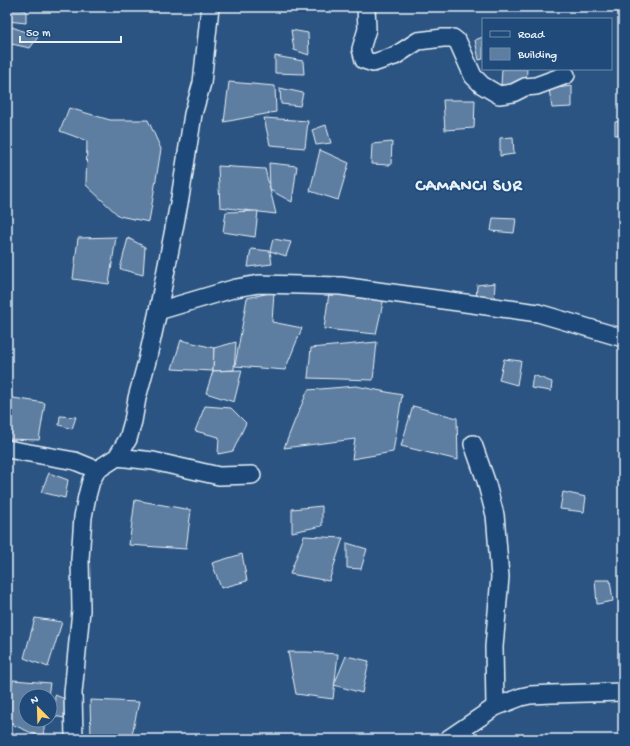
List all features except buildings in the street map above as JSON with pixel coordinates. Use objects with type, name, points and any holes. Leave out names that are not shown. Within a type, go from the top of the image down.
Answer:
[{"type":"street","points":[[74,739],[73,693],[81,610],[80,559],[83,517],[91,482],[97,470],[117,457],[128,439],[133,421],[158,311],[180,198],[193,114],[202,83],[210,7]]},
{"type":"street","points":[[366,7],[367,29],[361,49],[364,60],[373,63],[395,56],[418,41],[453,38],[458,42],[473,76],[482,85],[499,95],[513,93],[525,87],[536,86],[566,75]]},
{"type":"street","points":[[158,311],[236,288],[259,284],[341,286],[538,312],[623,338]]},
{"type":"street","points":[[473,444],[486,481],[495,515],[496,526],[500,577],[494,647],[495,708]]},
{"type":"street","points":[[7,449],[75,461],[97,470]]},
{"type":"street","points":[[117,457],[153,461],[219,476],[252,475]]},
{"type":"street","points":[[448,739],[495,708],[513,700],[530,695],[623,692]]},
{"type":"district","name":"CAMANCI SUR","points":[[469,184]]}]
